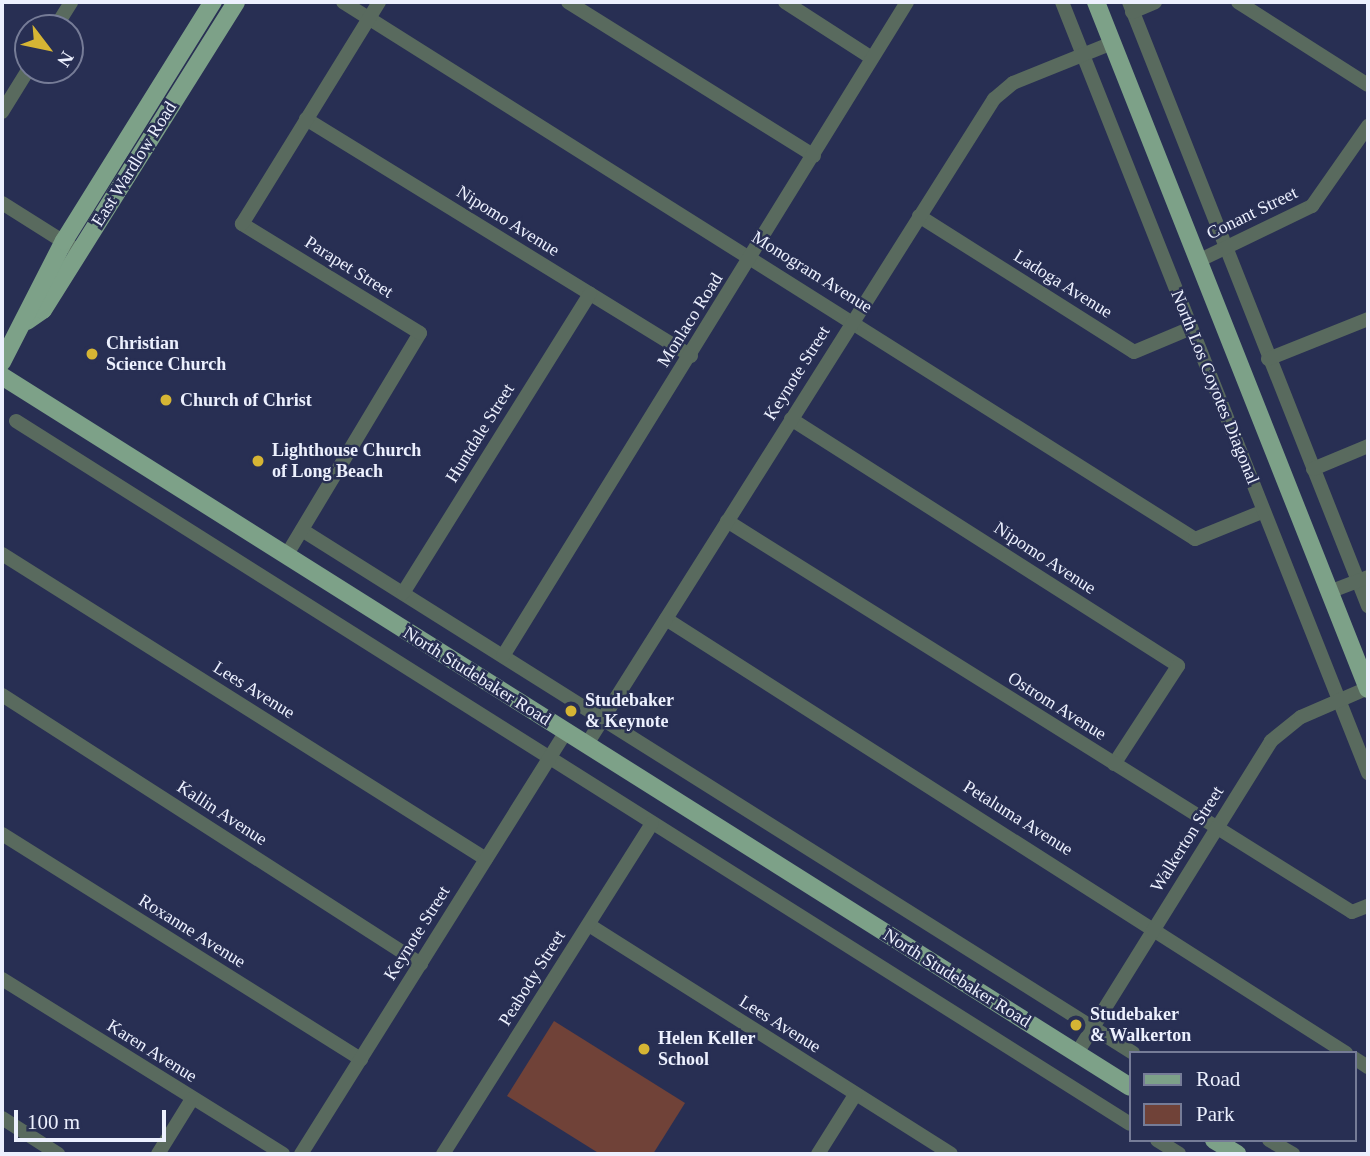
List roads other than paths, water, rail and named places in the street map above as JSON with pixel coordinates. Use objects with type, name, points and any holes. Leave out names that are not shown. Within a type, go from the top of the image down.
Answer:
[{"type":"main road","name":"East Wardlow Road","points":[[2,362],[27,321],[32,299],[64,242],[213,2]]},
{"type":"main road","name":"East Wardlow Road","points":[[27,321],[43,310],[236,2]]},
{"type":"main road","name":"North Los Coyotes Diagonal","points":[[1096,2],[1368,688]]},
{"type":"main road","name":"North Studebaker Road","points":[[2,376],[1128,1086]]},
{"type":"main road","points":[[1217,1142],[1237,1154]]},
{"type":"street","name":"Monogram Avenue","points":[[343,2],[853,320],[1195,539],[1264,511]]},
{"type":"street","points":[[368,18],[379,2]]},
{"type":"street","points":[[568,2],[814,156]]},
{"type":"street","points":[[785,2],[872,58]]},
{"type":"street","name":"Monlaco Road","points":[[503,656],[691,356],[907,2]]},
{"type":"street","name":"North Los Coyotes Diagonal","points":[[1062,2],[1368,773]]},
{"type":"street","points":[[1155,2],[1130,7],[1227,248],[1268,359],[1313,469],[1363,578],[1368,606]]},
{"type":"street","points":[[1238,2],[1368,85]]},
{"type":"street","name":"Parapet Street","points":[[286,556],[420,333],[242,224],[368,18]]},
{"type":"street","name":"Keynote Street","points":[[587,744],[994,99],[1013,83],[1112,43]]},
{"type":"street","points":[[2,112],[19,84]]},
{"type":"street","name":"Nipomo Avenue","points":[[306,119],[691,356]]},
{"type":"street","name":"Conant Street","points":[[1198,261],[1312,206],[1368,126]]},
{"type":"street","points":[[2,203],[79,251]]},
{"type":"street","name":"Ladoga Avenue","points":[[919,216],[1134,352],[1191,328]]},
{"type":"street","name":"Huntdale Street","points":[[403,593],[590,294]]},
{"type":"street","points":[[1268,359],[1368,319]]},
{"type":"street","name":"Nipomo Avenue","points":[[791,419],[1178,666],[1114,764]]},
{"type":"street","name":"North Studebaker Road","points":[[16,421],[1128,1123]]},
{"type":"street","points":[[1313,469],[1368,446]]},
{"type":"street","name":"Ostrom Avenue","points":[[727,521],[1352,912],[1368,906]]},
{"type":"street","name":"North Studebaker Road","points":[[302,530],[1130,1051]]},
{"type":"street","name":"Lees Avenue","points":[[2,554],[486,859]]},
{"type":"street","points":[[1329,592],[1363,578]]},
{"type":"street","name":"Petaluma Avenue","points":[[666,619],[1155,927],[1343,1051]]},
{"type":"street","name":"Walkerton Street","points":[[1077,1053],[1216,828],[1278,734],[1368,688]]},
{"type":"street","name":"Kallin Avenue","points":[[2,695],[421,964]]},
{"type":"street","name":"Keynote Street","points":[[300,1154],[566,731]]},
{"type":"street","name":"Peabody Street","points":[[443,1154],[652,823]]},
{"type":"street","name":"Roxanne Avenue","points":[[2,834],[361,1059]]},
{"type":"street","name":"Lees Avenue","points":[[589,925],[951,1154]]},
{"type":"street","name":"Karen Avenue","points":[[2,979],[282,1154]]},
{"type":"street","points":[[818,1154],[855,1095]]},
{"type":"street","points":[[158,1154],[192,1099]]},
{"type":"street","points":[[2,1118],[58,1154]]},
{"type":"street","points":[[1160,1142],[1179,1154]]},
{"type":"street","points":[[1272,1142],[1293,1154]]},
{"type":"place","name":"Christian Science Church","points":[[92,354]]},
{"type":"place","name":"Church of Christ","points":[[166,400]]},
{"type":"place","name":"Lighthouse Church of Long Beach","points":[[258,461]]},
{"type":"place","name":"Studebaker & Keynote","points":[[571,711]]},
{"type":"place","name":"Studebaker & Walkerton","points":[[1076,1025]]},
{"type":"place","name":"Helen Keller School","points":[[644,1049]]}]
